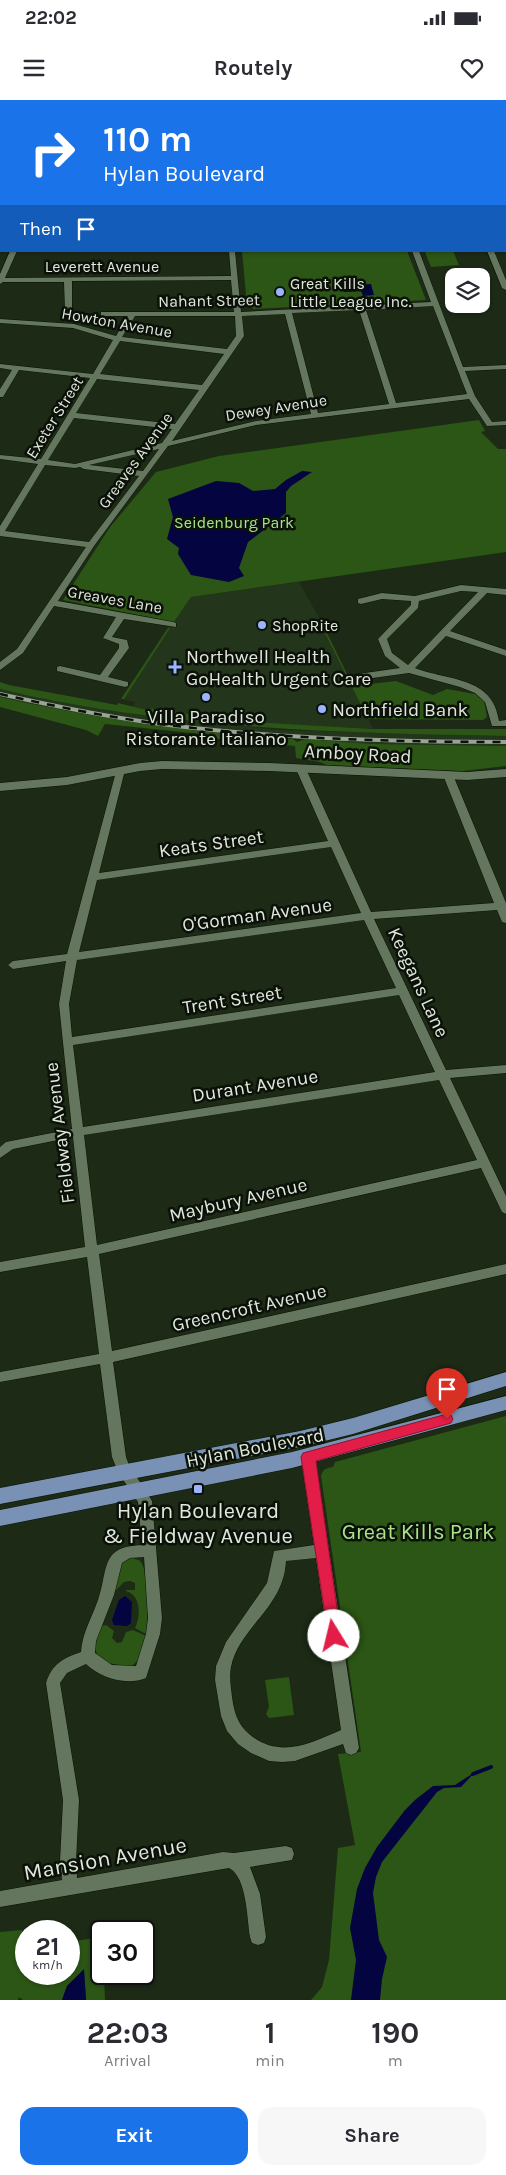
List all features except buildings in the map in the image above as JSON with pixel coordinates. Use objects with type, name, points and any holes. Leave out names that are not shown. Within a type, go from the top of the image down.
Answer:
[{"type":"main road","name":"Amboy Road","points":[[0,787],[67,781],[120,770],[162,765],[235,766],[448,775],[486,775],[506,772]]},
{"type":"main road","name":"Hylan Boulevard","points":[[0,1496],[319,1435],[506,1379]]},
{"type":"main road","name":"Hylan Boulevard","points":[[0,1518],[308,1457],[506,1403]]},
{"type":"street","points":[[0,280],[14,252]]},
{"type":"street","name":"Greaves Avenue","points":[[0,667],[20,651],[91,545],[145,474],[240,336],[232,252]]},
{"type":"street","points":[[415,252],[471,396],[490,424],[506,423]]},
{"type":"street","points":[[490,252],[506,288]]},
{"type":"street","name":"Leverett Avenue","points":[[0,280],[234,278]]},
{"type":"street","points":[[68,280],[68,308]]},
{"type":"street","name":"Nahant Street","points":[[104,314],[238,314],[435,304]]},
{"type":"street","points":[[362,308],[392,406]]},
{"type":"street","points":[[288,312],[315,416]]},
{"type":"street","name":"Exeter Street","points":[[0,533],[132,315]]},
{"type":"street","name":"Howton Avenue","points":[[0,321],[74,326],[118,339],[230,352]]},
{"type":"street","points":[[0,366],[205,388]]},
{"type":"street","points":[[460,369],[506,367]]},
{"type":"street","points":[[0,395],[17,368]]},
{"type":"street","name":"Dewey Avenue","points":[[0,457],[75,466],[256,423],[471,396]]},
{"type":"street","points":[[72,415],[178,427]]},
{"type":"street","points":[[75,466],[145,474]]},
{"type":"street","points":[[0,533],[91,545]]},
{"type":"street","points":[[361,601],[382,596],[416,599],[461,588],[506,592]]},
{"type":"street","points":[[358,677],[408,670],[486,589]]},
{"type":"street","points":[[416,599],[415,606],[382,639],[396,665],[454,682],[478,692],[489,701],[495,724],[506,723]]},
{"type":"street","name":"Greaves Lane","points":[[52,603],[173,625]]},
{"type":"street","points":[[102,679],[124,648],[124,642],[107,638],[121,616]]},
{"type":"street","points":[[444,632],[506,653]]},
{"type":"street","points":[[60,669],[125,684]]},
{"type":"street","name":"Keegans Lane","points":[[301,769],[367,916],[506,1209]]},
{"type":"street","name":"Fieldway Avenue","points":[[88,1656],[96,1664],[111,1673],[125,1675],[141,1673],[153,1634],[155,1618],[144,1501],[119,1457],[92,1251],[64,1004],[72,957],[120,770]]},
{"type":"street","points":[[448,775],[504,906],[506,919]]},
{"type":"street","name":"Keats Street","points":[[92,877],[335,843]]},
{"type":"street","name":"O'Gorman Avenue","points":[[13,965],[367,916],[504,906]]},
{"type":"street","name":"Trent Street","points":[[67,1042],[403,991]]},
{"type":"street","name":"Durant Avenue","points":[[0,1154],[5,1145],[78,1132],[442,1075],[506,1069]]},
{"type":"street","name":"Maybury Avenue","points":[[0,1267],[92,1251],[484,1163]]},
{"type":"street","name":"Greencroft Avenue","points":[[0,1377],[106,1358],[506,1269]]},
{"type":"street","points":[[308,1457],[350,1741],[291,1756],[262,1752],[240,1737],[231,1726],[226,1712],[222,1675],[224,1662],[230,1650],[274,1588],[280,1573],[279,1556],[321,1551]]},
{"type":"street","points":[[70,1886],[68,1862],[71,1800],[53,1683],[62,1666],[88,1656],[89,1641],[107,1595],[117,1559],[127,1552],[148,1551]]},
{"type":"street","name":"Mansion Avenue","points":[[0,1899],[217,1861],[234,1861],[286,1854]]},
{"type":"street","points":[[234,1861],[240,1865],[248,1878],[258,1937]]},
{"type":"shaded area","points":[[352,280],[354,285],[371,284],[374,295],[363,296],[361,291],[344,292],[340,281]]},
{"type":"shaded area","points":[[302,471],[312,472],[291,486],[286,492],[286,513],[248,542],[239,568],[244,576],[229,582],[191,575],[178,554],[179,548],[167,539],[173,517],[168,499],[216,481],[239,483],[253,491],[275,489]]},
{"type":"shaded area","points":[[299,582],[322,623],[373,729],[238,721],[210,722],[208,719],[133,708],[135,702],[121,699],[172,621],[175,621],[191,597]]},
{"type":"shaded area","points":[[0,689],[95,708],[167,719],[280,730],[506,736],[506,746],[373,744],[184,729],[113,720],[39,706],[0,697]]},
{"type":"shaded area","points":[[125,1596],[132,1602],[131,1623],[127,1626],[114,1625],[112,1620],[119,1600]]},
{"type":"shaded area","points":[[475,1772],[461,1787],[444,1788],[437,1792],[382,1862],[376,1877],[373,1893],[379,1940],[387,1957],[380,2000],[351,2000],[356,1960],[350,1928],[357,1889],[365,1868],[377,1847],[415,1800],[433,1786],[455,1785]]},
{"type":"shaded area","points":[[84,1969],[86,2000],[62,2000],[68,1985],[80,1985],[80,1973]]},
{"type":"green space","name":"Great Kills Little League Inc.","points":[[242,252],[407,252],[426,300],[254,309],[247,306]]},
{"type":"green space","points":[[425,252],[453,252],[459,265],[431,267]]},
{"type":"green space","name":"Seidenburg Park","points":[[479,420],[485,431],[481,432],[498,449],[506,449],[506,552],[191,597],[174,622],[63,600],[110,527],[156,472],[219,456]]},
{"type":"green space","points":[[320,623],[322,623],[353,686],[396,681],[433,695],[447,689],[475,694],[484,701],[487,717],[483,720],[368,719]]},
{"type":"green space","points":[[168,628],[170,628],[124,699],[121,699]]},
{"type":"green space","points":[[0,682],[117,705],[118,703],[147,710],[148,708],[207,717],[210,722],[238,721],[373,729],[506,729],[506,736],[315,730],[188,721],[62,702],[0,689]]},
{"type":"green space","points":[[0,697],[146,724],[219,733],[293,739],[297,742],[305,739],[373,744],[506,746],[506,766],[463,771],[327,765],[296,758],[295,746],[248,742],[247,739],[212,739],[211,735],[105,724],[98,736],[86,730],[0,707]]},
{"type":"green space","name":"Great Kills Park","points":[[506,1416],[506,2000],[311,2000],[322,1987],[329,1960],[338,1848],[355,1845],[338,1754],[361,1752],[321,1476],[325,1469],[333,1467],[335,1462]]},
{"type":"green space","points":[[131,1558],[139,1560],[143,1565],[147,1583],[146,1634],[135,1628],[139,1612],[137,1601],[131,1593],[126,1591],[135,1590],[135,1583],[130,1581],[124,1582],[113,1593],[121,1564]]},
{"type":"green space","points":[[106,1625],[114,1631],[112,1638],[117,1643],[122,1642],[126,1632],[133,1630],[146,1636],[138,1660],[132,1666],[108,1663],[99,1656],[96,1651],[96,1640],[101,1626]]},
{"type":"green space","points":[[289,1677],[294,1715],[269,1718],[266,1714],[269,1707],[265,1680]]},
{"type":"green space","points":[[15,1931],[15,1985],[68,1985],[62,2000],[23,2000],[19,1997],[18,2000],[0,2000],[0,1932]]},
{"type":"green space","points":[[90,1939],[90,1985],[104,1985],[105,2000],[86,2000],[84,1970],[80,1974],[80,1940]]},
{"type":"waterway","points":[[473,1774],[491,1767]]},
{"type":"railway","points":[[0,694],[66,708],[154,723],[258,734],[341,739],[506,742]]},
{"type":"place","name":"Great Kills Little League Inc.","points":[[280,292]]},
{"type":"place","name":"ShopRite","points":[[262,625]]},
{"type":"place","name":"Northwell Health GoHealth Urgent Care","points":[[175,667]]},
{"type":"place","name":"Villa Paradiso Ristorante Italiano","points":[[206,697]]},
{"type":"place","name":"Northfield Bank","points":[[322,709]]},
{"type":"place","name":"Hylan Boulevard & Fieldway Avenue","points":[[198,1489]]},
{"type":"route","points":[[334,1636],[308,1457],[447,1419]]}]
